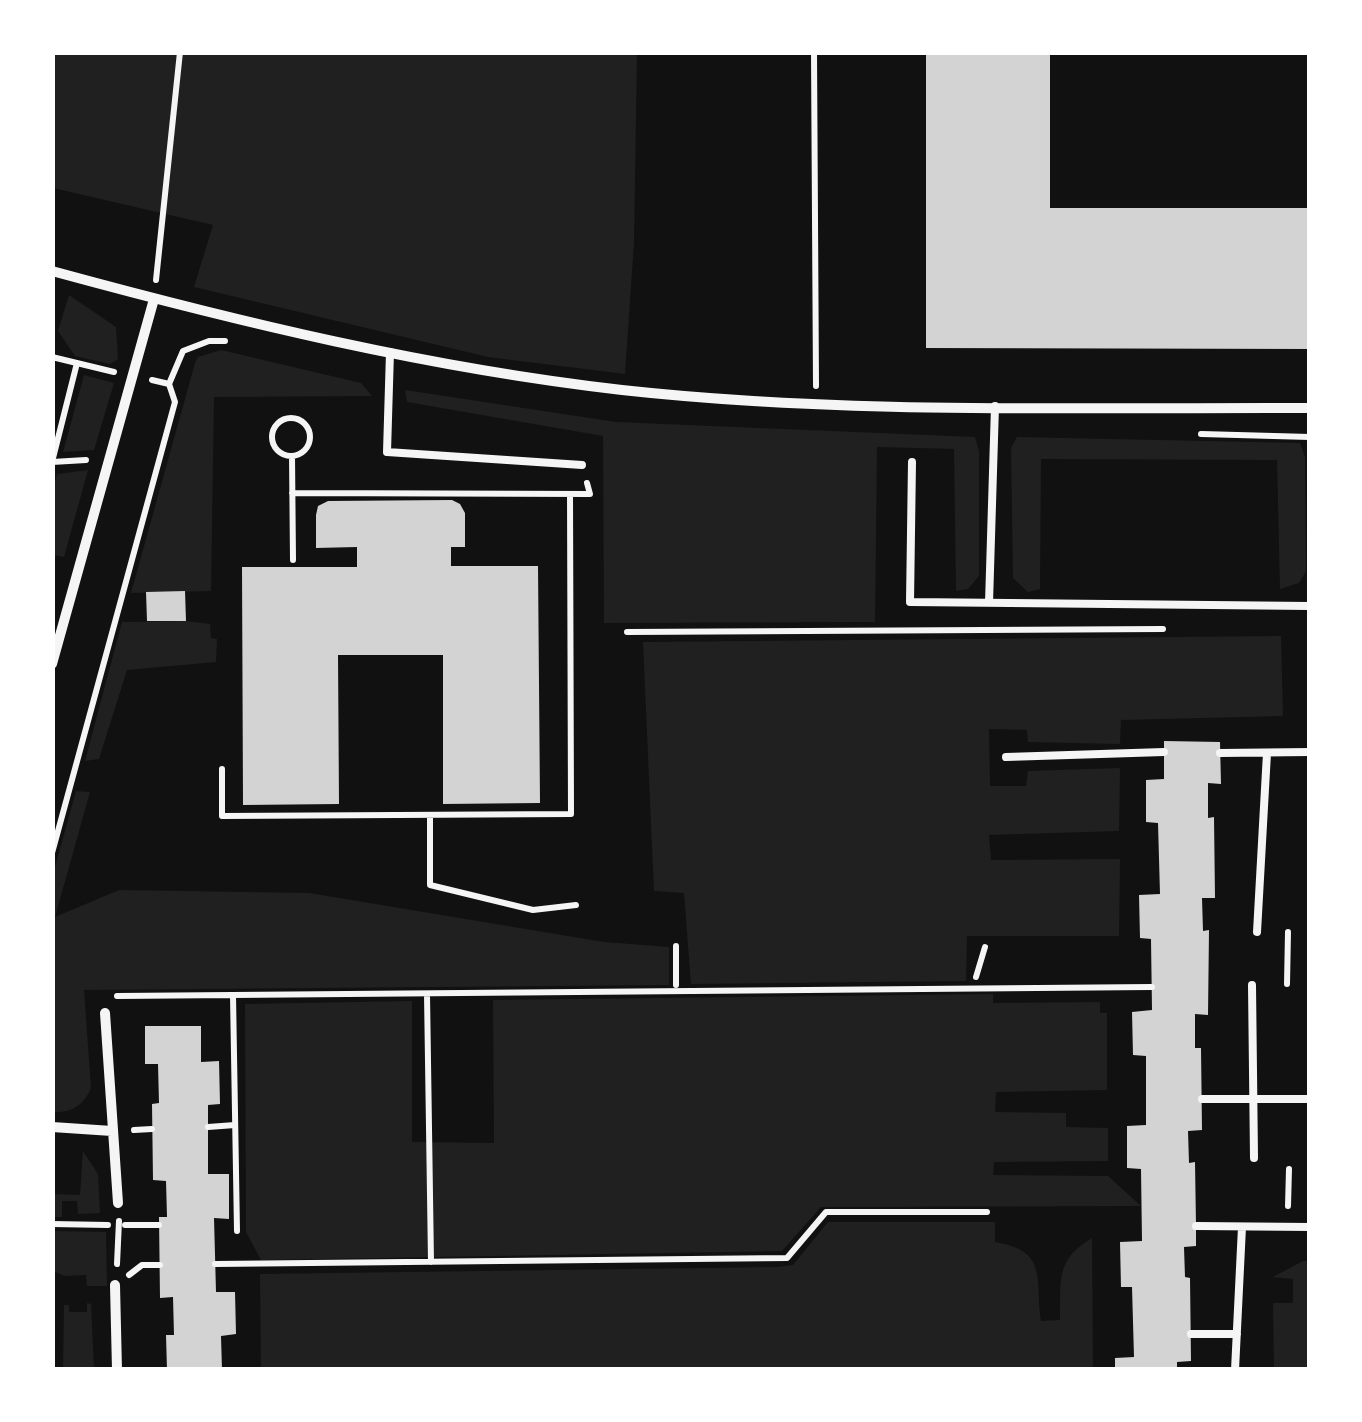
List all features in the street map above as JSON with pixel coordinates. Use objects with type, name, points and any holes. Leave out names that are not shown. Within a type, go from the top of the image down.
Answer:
[{"type":"street","points":[[52,270],[154,299],[458,368],[624,390],[816,402],[1310,408]]},
{"type":"street","points":[[52,664],[154,299]]},
{"type":"street","points":[[105,1012],[118,1203]]},
{"type":"street","points":[[52,1127],[112,1131]]},
{"type":"street","points":[[116,1285],[117,1370]]},
{"type":"lane","points":[[390,352],[387,452],[582,465]]},
{"type":"lane","points":[[989,603],[995,406]]},
{"type":"lane","points":[[912,462],[910,602],[1310,606]]},
{"type":"lane","points":[[1006,756],[1164,752]]},
{"type":"lane","points":[[1220,752],[1310,752]]},
{"type":"lane","points":[[1256,932],[1266,753]]},
{"type":"lane","points":[[1252,985],[1254,1158]]},
{"type":"lane","points":[[1202,1099],[1310,1098]]},
{"type":"lane","points":[[1196,1226],[1310,1227]]},
{"type":"lane","points":[[1235,1370],[1242,1227]]},
{"type":"lane","points":[[1191,1334],[1237,1334]]},
{"type":"path","points":[[154,299],[180,52]]},
{"type":"path","points":[[814,52],[816,402]]},
{"type":"path","points":[[52,853],[175,402],[169,384],[183,351],[195,344],[209,341],[242,346]]},
{"type":"path","points":[[52,356],[116,372]]},
{"type":"path","points":[[77,364],[52,462],[110,458]]},
{"type":"path","points":[[152,380],[169,384]]},
{"type":"path","points":[[292,418],[303,421],[310,438],[306,449],[292,456],[277,450],[272,438],[276,426],[292,418]]},
{"type":"path","points":[[292,456],[293,560]]},
{"type":"path","points":[[292,494],[590,494],[582,465]]},
{"type":"path","points":[[222,769],[222,816],[571,814],[570,494]]},
{"type":"path","points":[[627,632],[1167,630]]},
{"type":"path","points":[[430,814],[430,885],[533,910],[576,905]]},
{"type":"path","points":[[1287,984],[1288,932]]},
{"type":"path","points":[[676,946],[676,984]]},
{"type":"path","points":[[976,977],[985,948]]},
{"type":"path","points":[[105,1012],[106,996],[1152,987]]},
{"type":"path","points":[[426,994],[431,1262]]},
{"type":"path","points":[[233,996],[236,1230]]},
{"type":"path","points":[[208,1127],[235,1125]]},
{"type":"path","points":[[1288,1206],[1289,1169]]},
{"type":"path","points":[[215,1264],[788,1258],[826,1212],[987,1212]]},
{"type":"path","points":[[116,1285],[119,1225]]},
{"type":"shaded area","points":[[53,53],[637,53],[634,242],[625,374],[488,357],[194,287],[213,225],[53,188]]},
{"type":"shaded area","points":[[69,295],[116,327],[118,359],[110,364],[75,356],[58,331]]},
{"type":"shaded area","points":[[221,350],[361,383],[372,396],[214,397],[211,591],[131,593],[195,363],[198,357]]},
{"type":"shaded area","points":[[84,375],[114,383],[94,450],[63,452]]},
{"type":"shaded area","points":[[405,390],[616,422],[975,437],[979,451],[979,576],[968,589],[956,591],[954,449],[877,447],[875,622],[604,623],[603,436],[407,402]]},
{"type":"shaded area","points":[[1017,437],[1300,443],[1305,457],[1306,571],[1299,583],[1280,589],[1277,460],[1041,459],[1040,589],[1028,592],[1013,578],[1011,448]]},
{"type":"shaded area","points":[[88,470],[64,557],[53,555],[53,489],[57,474]]},
{"type":"shaded area","points":[[122,622],[210,624],[211,638],[217,639],[216,662],[127,670],[99,759],[85,761]]},
{"type":"shaded area","points":[[1281,636],[1283,716],[1121,720],[1120,744],[1028,742],[1027,730],[989,729],[990,786],[1026,786],[1028,771],[1120,768],[1119,831],[989,835],[991,860],[1120,859],[1119,936],[967,936],[966,981],[691,984],[684,893],[654,891],[643,642]]},
{"type":"shaded area","points":[[76,791],[90,792],[55,917],[119,890],[309,893],[604,942],[669,947],[669,985],[84,990],[91,1088],[76,1107],[53,1112],[53,874]]},
{"type":"shaded area","points":[[993,994],[993,1003],[1100,1002],[1100,1013],[1107,1013],[1107,1090],[996,1092],[995,1112],[1066,1113],[1066,1127],[1108,1128],[1108,1161],[994,1162],[993,1175],[1108,1176],[1141,1206],[821,1207],[782,1251],[261,1260],[246,1232],[245,1004],[412,1001],[412,1142],[494,1143],[493,1000]]},
{"type":"shaded area","points":[[83,1151],[98,1174],[100,1213],[78,1214],[77,1201],[62,1201],[62,1217],[53,1217],[53,1194],[80,1195]]},
{"type":"shaded area","points":[[828,1222],[995,1222],[995,1242],[1012,1246],[1032,1260],[1038,1280],[1041,1321],[1060,1320],[1062,1272],[1072,1254],[1092,1238],[1093,1369],[261,1369],[260,1274],[778,1267],[793,1265]]},
{"type":"shaded area","points":[[53,1231],[106,1232],[107,1286],[87,1286],[86,1275],[65,1276],[53,1271]]},
{"type":"shaded area","points":[[1309,1261],[1309,1369],[1274,1369],[1273,1303],[1293,1303],[1293,1279],[1273,1277]]},
{"type":"shaded area","points":[[87,1303],[91,1304],[94,1369],[63,1369],[64,1305],[69,1305],[69,1312],[87,1312]]},
{"type":"building","points":[[926,52],[1050,52],[1050,208],[1310,208],[1310,349],[926,348]]},
{"type":"building","points":[[452,500],[465,513],[465,547],[451,547],[451,566],[538,566],[540,803],[443,804],[443,655],[338,655],[339,804],[243,805],[242,567],[357,567],[357,547],[316,548],[318,506],[328,501]]},
{"type":"building","points":[[185,591],[186,621],[147,621],[146,592]]},
{"type":"building","points":[[1164,741],[1220,742],[1221,784],[1208,783],[1208,818],[1214,817],[1215,898],[1202,898],[1203,931],[1209,930],[1208,1015],[1195,1014],[1195,1048],[1201,1048],[1202,1130],[1188,1131],[1189,1163],[1195,1162],[1196,1226],[1196,1246],[1184,1247],[1185,1277],[1190,1278],[1191,1361],[1177,1362],[1177,1370],[1115,1370],[1115,1358],[1134,1357],[1132,1287],[1121,1287],[1120,1242],[1142,1241],[1141,1169],[1127,1168],[1127,1126],[1146,1125],[1146,1056],[1133,1055],[1132,1012],[1152,1010],[1151,939],[1140,938],[1139,895],[1160,894],[1158,823],[1146,822],[1146,780],[1164,779]]},
{"type":"building","points":[[145,1026],[201,1026],[201,1062],[219,1061],[220,1104],[208,1105],[208,1174],[229,1174],[229,1219],[214,1218],[216,1292],[235,1292],[236,1334],[221,1336],[222,1370],[167,1370],[166,1335],[174,1335],[173,1297],[160,1298],[159,1217],[167,1217],[166,1181],[153,1180],[152,1104],[159,1103],[158,1064],[145,1064]]}]
